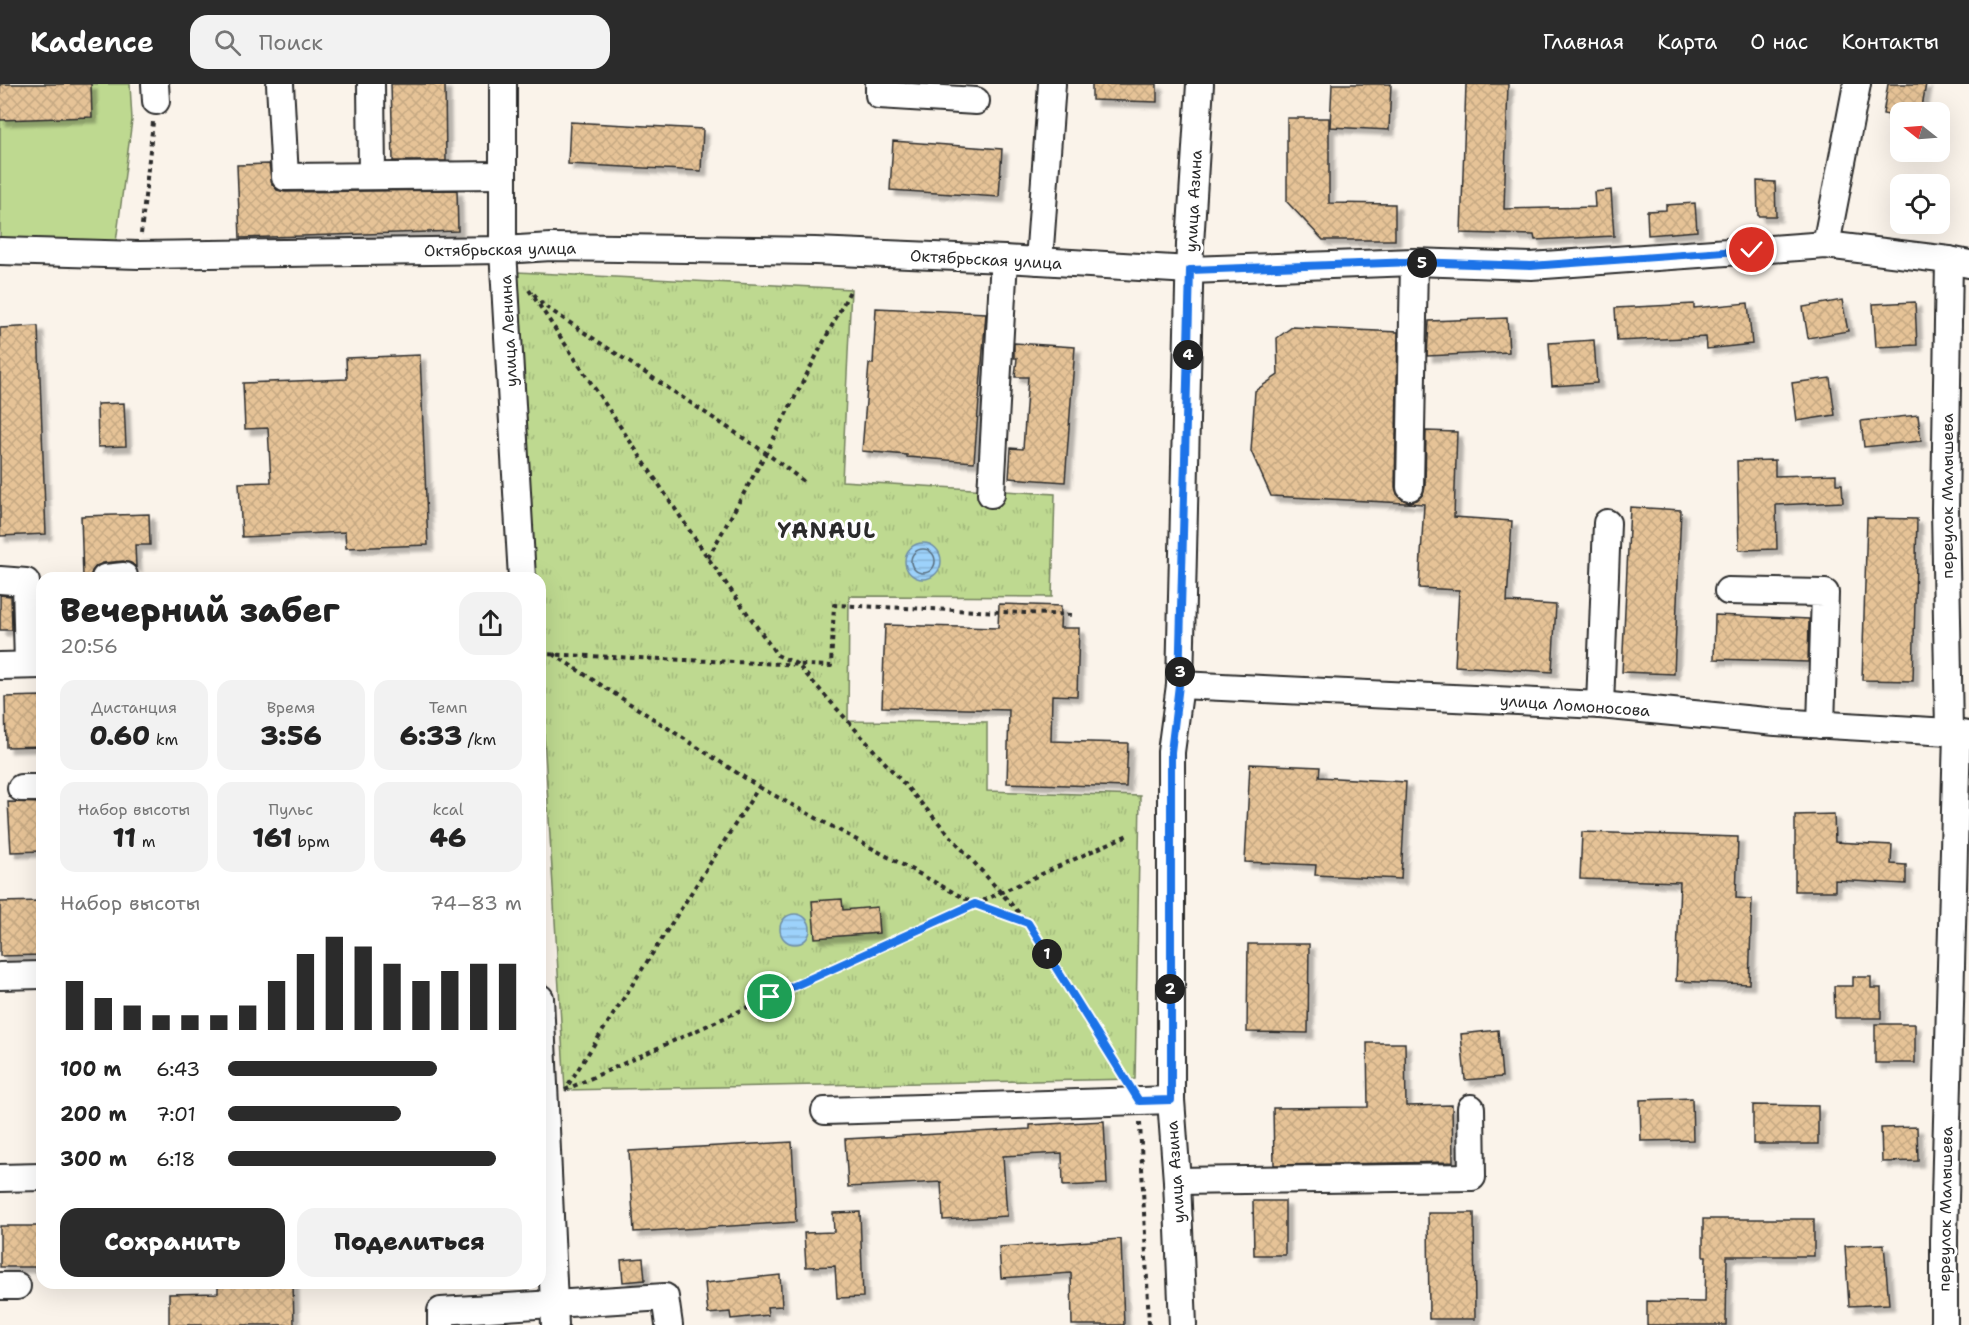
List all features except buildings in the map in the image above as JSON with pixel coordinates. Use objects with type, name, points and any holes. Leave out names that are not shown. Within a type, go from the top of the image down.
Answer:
[{"type":"street","points":[[280,84],[285,177],[503,175]]},
{"type":"street","points":[[371,84],[372,176]]},
{"type":"street","name":"улица Ленина","points":[[503,84],[503,250],[522,572]]},
{"type":"street","points":[[879,84],[879,95],[976,101]]},
{"type":"street","points":[[1039,261],[1052,84]]},
{"type":"street","name":"улица Азина","points":[[1183,1325],[1171,1100],[1171,752],[1179,685],[1190,244],[1200,84]]},
{"type":"street","points":[[1826,245],[1857,84]]},
{"type":"street","name":"Октябрьская улица","points":[[0,251],[139,255],[503,250],[551,247],[815,251],[1190,270],[1414,262],[1531,266],[1826,245],[1959,262]]},
{"type":"street","points":[[991,494],[1004,259]]},
{"type":"street","points":[[1410,487],[1414,262]]},
{"type":"street","name":"переулок Малышева","points":[[1944,1325],[1944,1237],[1958,733],[1945,508],[1959,262]]},
{"type":"street","points":[[1600,705],[1607,523]]},
{"type":"street","points":[[0,580],[34,582],[35,665],[0,666]]},
{"type":"street","points":[[1728,591],[1826,593],[1821,725]]},
{"type":"street","name":"улица Ломоносова","points":[[1179,685],[1600,705],[1821,725],[1958,733]]},
{"type":"street","points":[[0,976],[36,975]]},
{"type":"street","points":[[825,1111],[1171,1100]]},
{"type":"street","points":[[1177,1181],[1472,1177],[1471,1108]]},
{"type":"street","points":[[546,1173],[555,1315]]},
{"type":"street","points":[[0,1178],[36,1178]]},
{"type":"street","points":[[441,1325],[441,1311],[555,1315],[665,1297],[669,1325]]},
{"type":"path","points":[[139,255],[155,92]]},
{"type":"path","points":[[806,483],[766,453],[543,305],[524,281],[708,558],[777,655],[796,664],[1028,923],[1139,1101],[1149,1325]]},
{"type":"path","points":[[708,558],[766,453],[851,288]]},
{"type":"path","points":[[546,654],[831,666],[834,606],[1074,615]]},
{"type":"path","points":[[553,654],[759,787],[975,904],[1028,923]]},
{"type":"path","points":[[759,787],[565,1090],[1130,834]]},
{"type":"green space","points":[[0,84],[130,84],[132,120],[116,242],[0,241]]},
{"type":"green space","points":[[517,272],[851,289],[842,481],[1055,494],[1052,597],[849,596],[848,721],[987,722],[987,791],[1140,796],[1135,1079],[565,1090],[546,769],[546,572],[535,572]]},
{"type":"water","points":[[923,543],[936,548],[941,561],[936,574],[923,579],[910,574],[905,561],[910,548]]},
{"type":"water","points":[[795,914],[806,918],[810,929],[806,940],[795,944],[784,940],[780,929],[784,918]]},
{"type":"district","name":"YANAUL","points":[[827,530]]},
{"type":"route","points":[[770,997],[975,904],[1028,923],[1139,1101],[1171,1100],[1171,752],[1179,685],[1190,270],[1414,262],[1531,266],[1752,250]]}]
